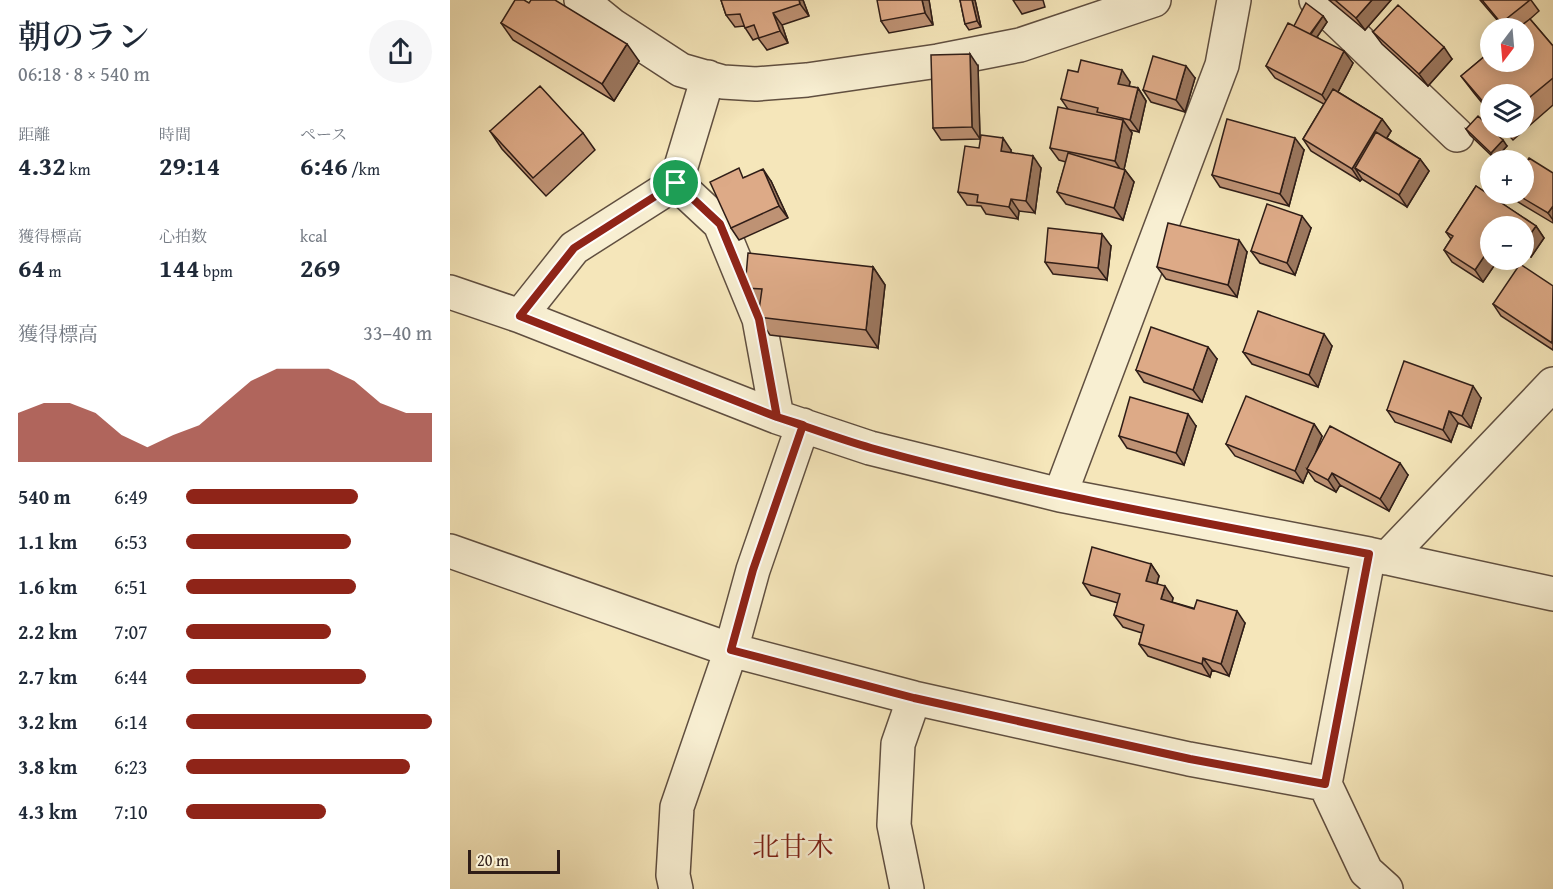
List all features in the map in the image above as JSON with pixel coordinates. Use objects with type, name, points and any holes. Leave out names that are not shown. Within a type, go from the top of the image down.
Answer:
[{"type":"street","points":[[581,0],[612,25],[681,70],[723,82],[756,84],[807,80],[938,61],[1020,45],[1154,0]]},
{"type":"street","points":[[1060,495],[1222,65],[1234,0]]},
{"type":"street","points":[[1316,0],[1456,135]]},
{"type":"street","points":[[520,316],[574,248],[676,183],[708,77]]},
{"type":"street","points":[[675,889],[673,875],[676,807],[731,650],[790,421],[759,319],[720,224],[676,183]]},
{"type":"street","points":[[450,292],[520,316],[790,421],[870,448],[1060,495],[1378,556],[1553,594]]},
{"type":"street","points":[[1386,889],[1366,871],[1325,784],[1378,556],[1553,384]]},
{"type":"street","points":[[450,551],[731,650],[914,698],[1190,759],[1325,784]]},
{"type":"street","points":[[907,889],[894,825],[898,744],[914,698]]},
{"type":"building","points":[[515,0],[524,0],[529,3],[531,0],[555,0],[627,44],[602,84],[501,23]]},
{"type":"building","points":[[721,0],[799,0],[800,4],[773,13],[780,31],[759,38],[754,25],[745,28],[740,14],[726,15]]},
{"type":"building","points":[[877,0],[922,0],[925,13],[881,21]]},
{"type":"building","points":[[960,0],[972,0],[977,21],[965,24]]},
{"type":"building","points":[[1335,0],[1372,0],[1356,18]]},
{"type":"building","points":[[1482,0],[1530,0],[1507,18],[1497,18]]},
{"type":"building","points":[[1306,3],[1323,16],[1310,34],[1294,26]]},
{"type":"building","points":[[1398,5],[1444,47],[1419,74],[1373,32]]},
{"type":"building","points":[[1288,23],[1344,51],[1322,95],[1266,66]]},
{"type":"building","points":[[1534,24],[1553,46],[1553,78],[1534,94],[1534,84],[1480,84],[1480,98],[1461,76],[1480,60],[1480,72],[1534,72]]},
{"type":"building","points":[[970,54],[972,127],[933,128],[931,55]]},
{"type":"building","points":[[1153,56],[1186,66],[1176,100],[1143,90]]},
{"type":"building","points":[[1081,60],[1122,70],[1118,84],[1138,88],[1130,120],[1097,112],[1098,108],[1061,99],[1068,70],[1078,72]]},
{"type":"building","points":[[540,86],[583,133],[533,178],[490,131]]},
{"type":"building","points":[[1333,89],[1382,119],[1352,169],[1303,139]]},
{"type":"building","points":[[1058,107],[1123,120],[1115,161],[1050,148]]},
{"type":"building","points":[[1478,116],[1480,118],[1480,138],[1501,138],[1503,140],[1494,150],[1488,150],[1466,129]]},
{"type":"building","points":[[1227,119],[1295,138],[1280,194],[1212,175]]},
{"type":"building","points":[[1376,132],[1420,159],[1399,195],[1355,168]]},
{"type":"building","points":[[981,135],[1003,138],[1001,151],[1033,156],[1026,201],[1011,199],[1009,207],[977,202],[978,195],[958,192],[965,146],[979,148]]},
{"type":"building","points":[[1068,153],[1125,170],[1114,208],[1057,192]]},
{"type":"building","points":[[1534,161],[1553,173],[1553,206],[1548,213],[1533,204]]},
{"type":"building","points":[[739,168],[743,178],[763,169],[779,206],[731,228],[710,182]]},
{"type":"building","points":[[1476,186],[1480,189],[1480,204],[1503,204],[1521,216],[1480,216],[1480,262],[1475,270],[1444,250],[1453,236],[1446,232]]},
{"type":"building","points":[[1267,204],[1302,216],[1287,263],[1251,251]]},
{"type":"building","points":[[1168,223],[1239,240],[1228,285],[1157,267]]},
{"type":"building","points":[[1048,228],[1102,234],[1098,268],[1045,262]]},
{"type":"building","points":[[748,253],[873,267],[866,330],[758,317],[762,289],[745,288]]},
{"type":"building","points":[[1516,270],[1529,270],[1553,286],[1552,343],[1493,304]]},
{"type":"building","points":[[1258,311],[1324,334],[1309,375],[1243,352]]},
{"type":"building","points":[[1151,327],[1208,347],[1193,390],[1136,370]]},
{"type":"building","points":[[1404,361],[1473,386],[1462,416],[1449,411],[1443,430],[1387,410]]},
{"type":"building","points":[[1246,396],[1314,424],[1295,471],[1226,444]]},
{"type":"building","points":[[1130,397],[1188,414],[1176,453],[1119,436]]},
{"type":"building","points":[[1330,426],[1400,463],[1380,499],[1332,473],[1328,480],[1307,469]]},
{"type":"building","points":[[1092,547],[1151,564],[1146,581],[1165,586],[1161,599],[1194,609],[1197,600],[1237,611],[1221,664],[1203,658],[1202,664],[1139,644],[1144,625],[1114,615],[1120,594],[1083,583]]},
{"type":"district","name":"北甘木","points":[[793,847]]},
{"type":"route","points":[[676,183],[574,248],[520,316],[777,417],[803,425],[870,448],[1060,495],[1369,554],[1325,784],[1190,759],[914,698],[731,650],[753,570],[803,425],[777,417],[759,319],[720,224],[676,183]]}]
